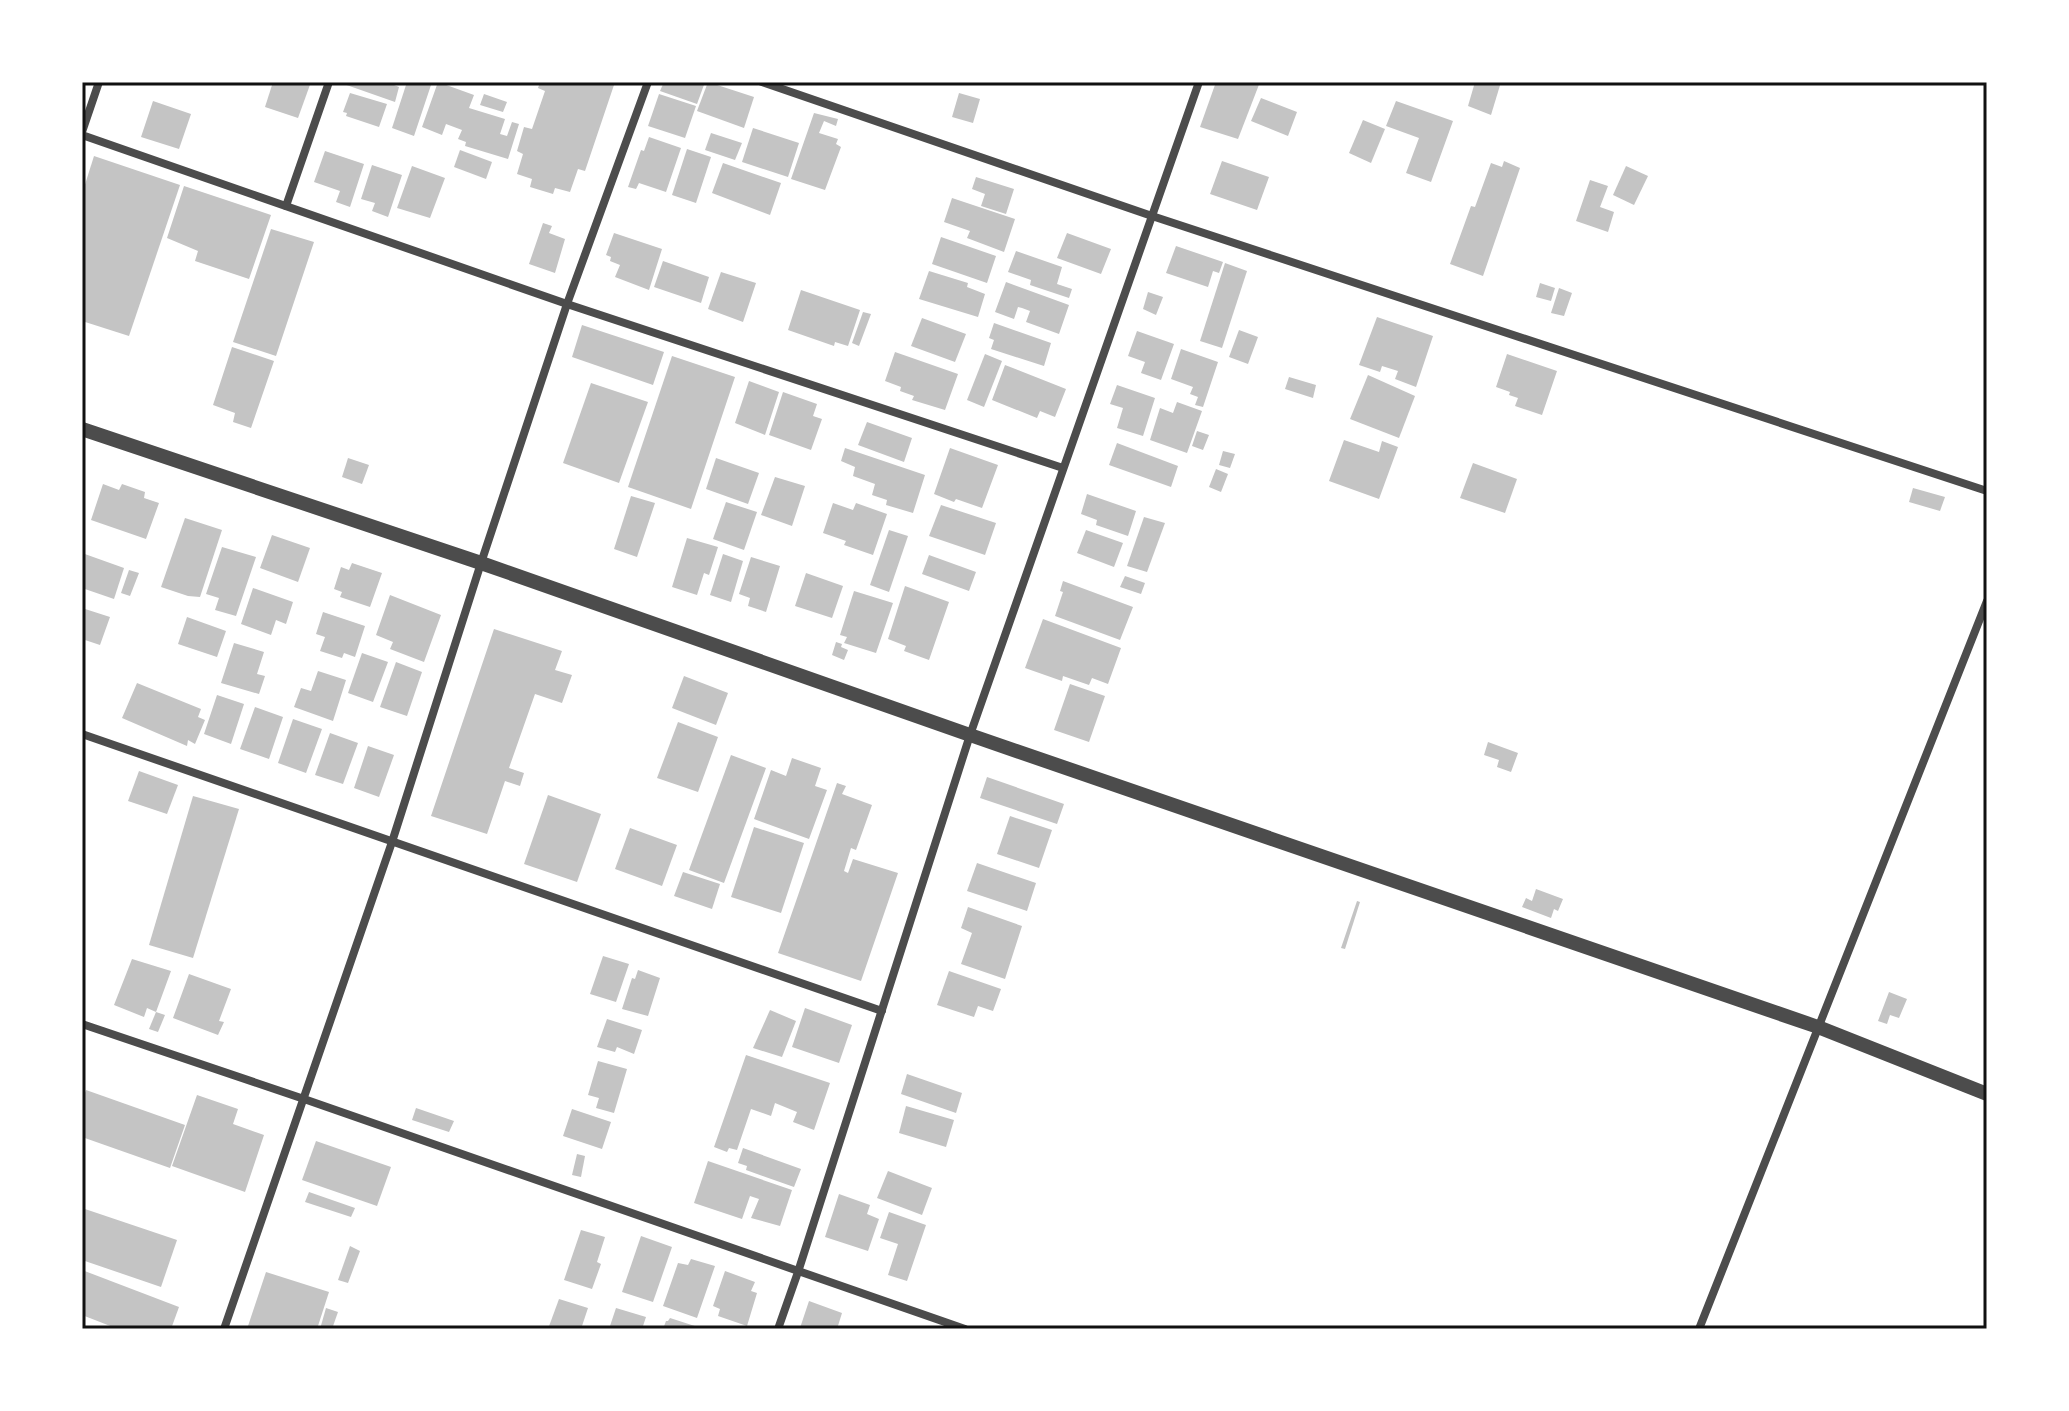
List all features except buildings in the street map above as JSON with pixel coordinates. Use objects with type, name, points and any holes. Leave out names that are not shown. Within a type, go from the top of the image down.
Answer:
[{"type":"street","points":[[99,82],[82,134],[567,304],[1063,468]]},
{"type":"street","points":[[286,206],[329,82]]},
{"type":"street","points":[[224,1329],[392,842],[567,304],[648,82]]},
{"type":"street","points":[[762,82],[1152,216],[1987,491]]},
{"type":"street","points":[[778,1329],[970,735],[1199,82]]},
{"type":"street","points":[[82,429],[481,563],[1818,1027],[1987,1094]]},
{"type":"street","points":[[1699,1329],[1987,601]]},
{"type":"street","points":[[82,734],[882,1011]]},
{"type":"street","points":[[82,1024],[965,1329]]}]
